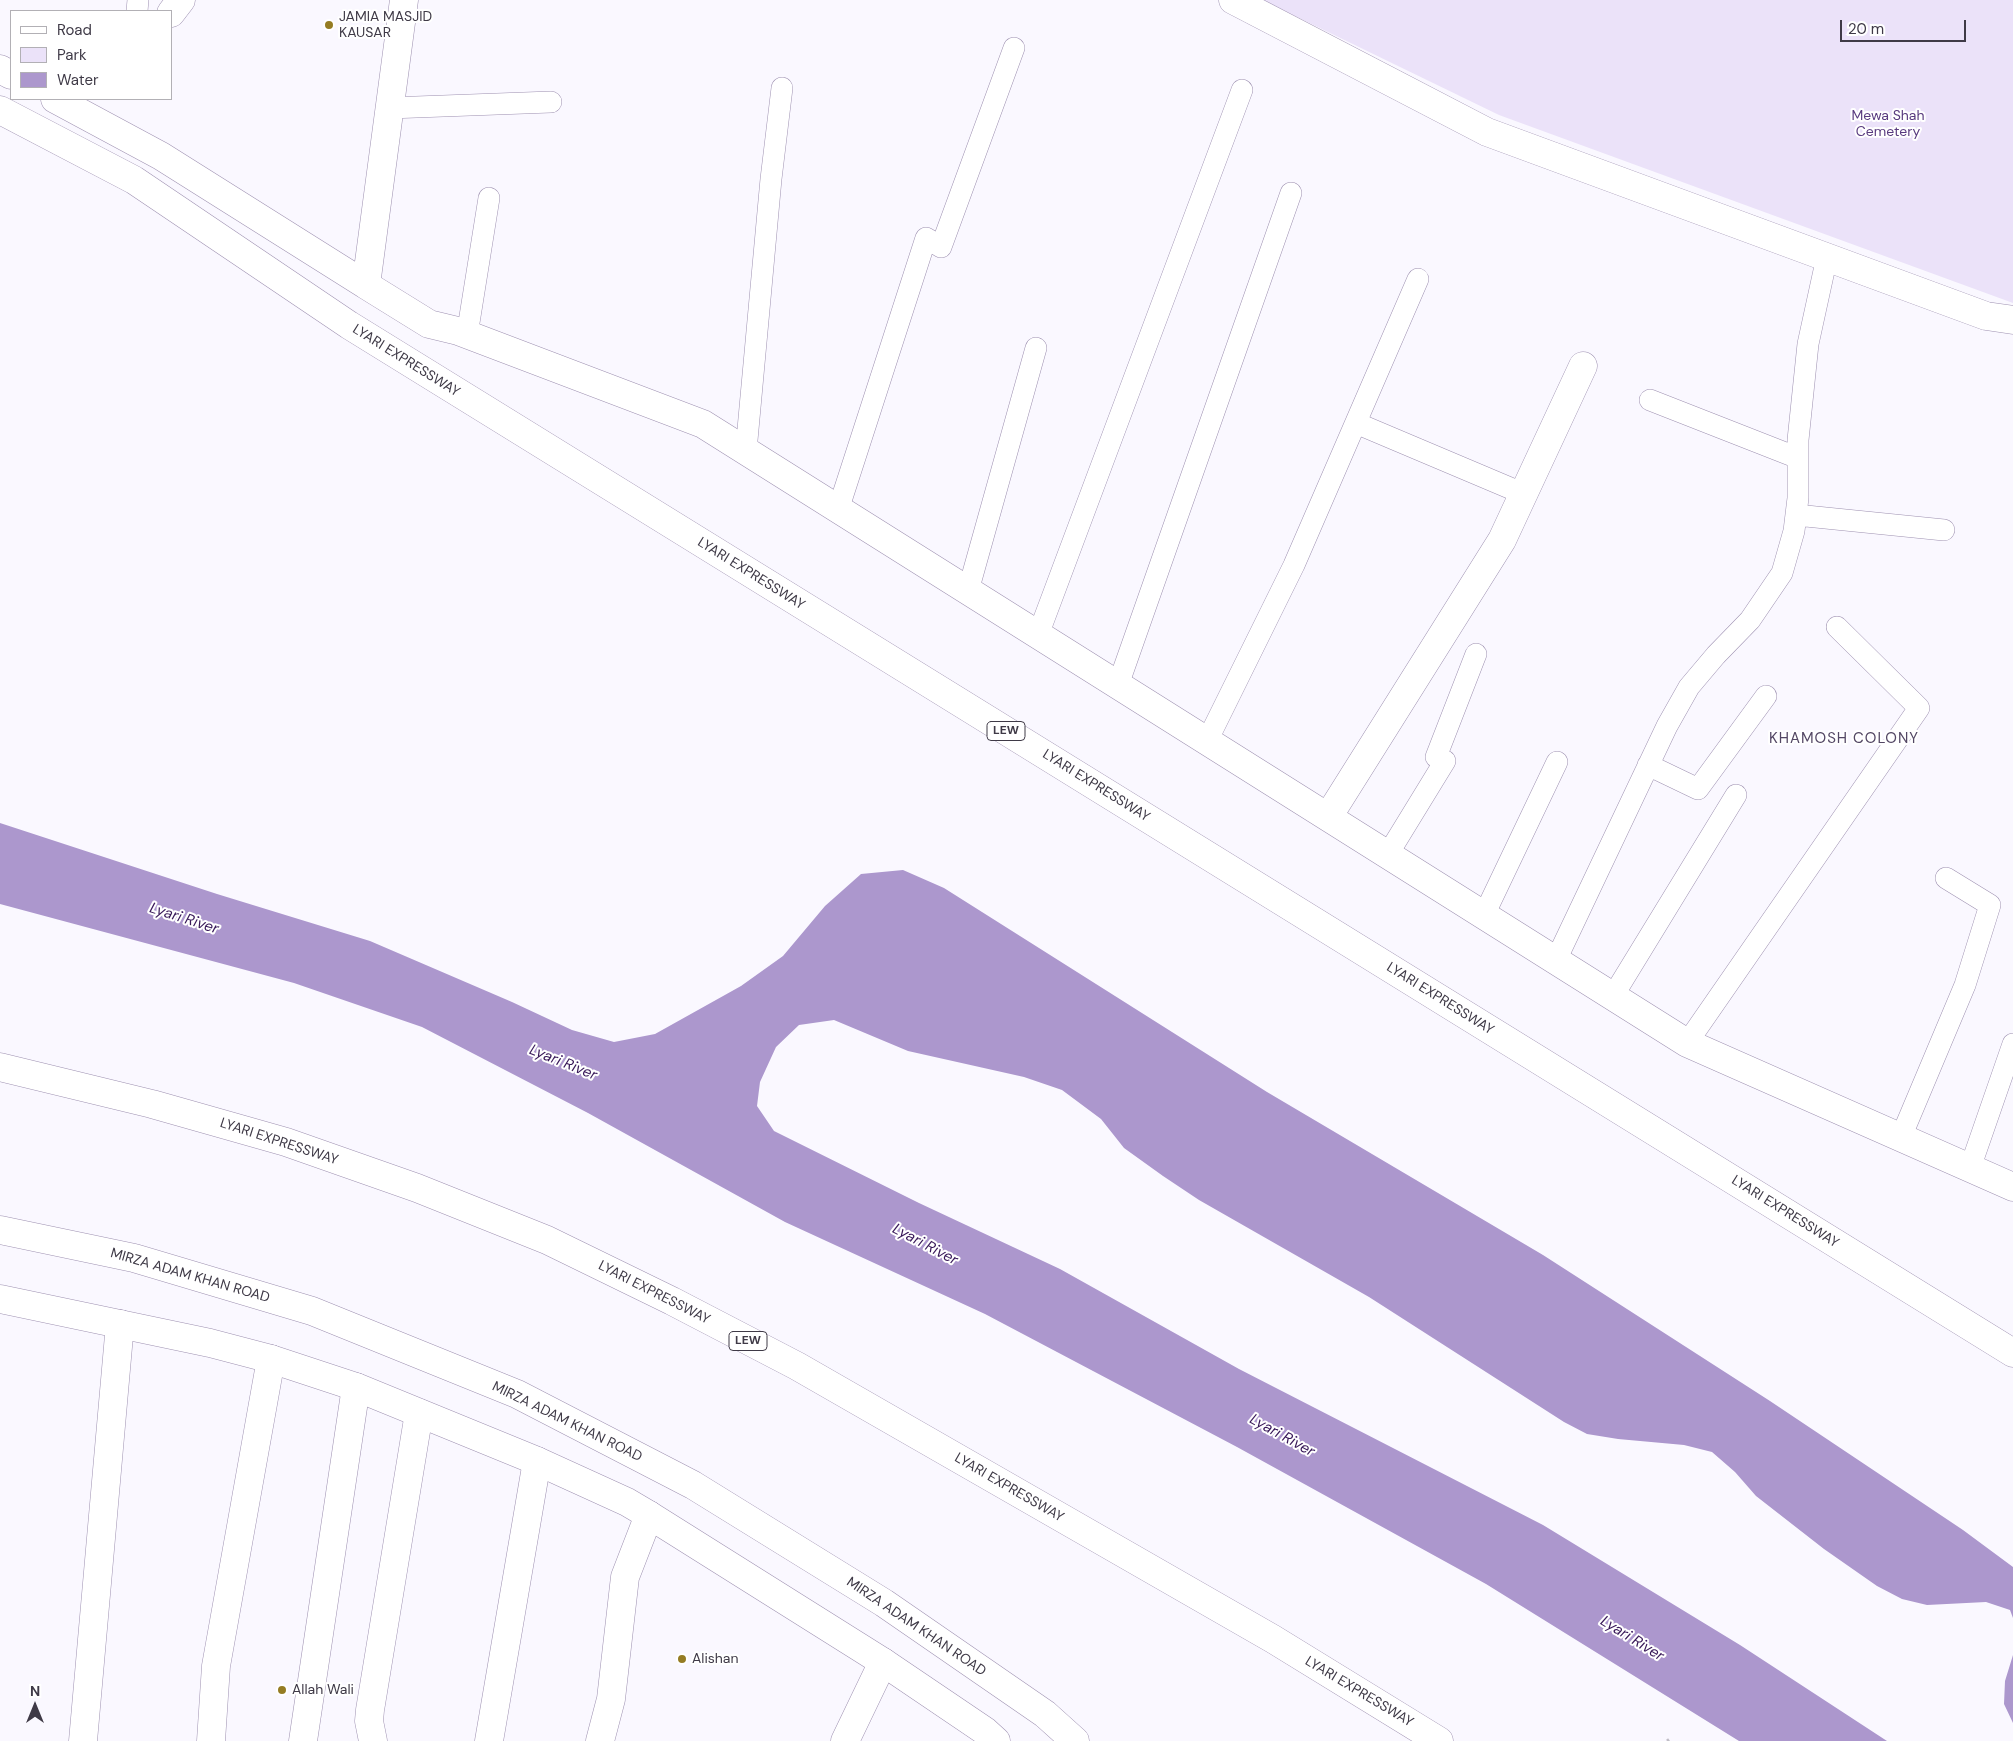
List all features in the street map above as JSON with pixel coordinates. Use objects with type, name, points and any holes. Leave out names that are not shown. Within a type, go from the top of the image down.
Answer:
[{"type":"main road","points":[[172,12],[182,0]]},
{"type":"main road","points":[[366,284],[404,0]]},
{"type":"main road","points":[[1233,0],[1487,132],[1986,316],[2013,320]]},
{"type":"main road","points":[[60,100],[96,108],[161,156],[429,324],[467,335],[703,424],[1687,1043],[2013,1187]]},
{"type":"main road","name":"LYARI EXPRESSWAY","points":[[0,110],[134,180],[348,325],[2013,1353]]},
{"type":"main road","points":[[1328,817],[1502,540],[1583,366]]},
{"type":"main road","name":"LYARI EXPRESSWAY","points":[[0,1067],[152,1104],[286,1142],[417,1188],[547,1240],[672,1301],[797,1366],[1273,1639],[1440,1741]]},
{"type":"main road","name":"MIRZA ADAM KHAN ROAD","points":[[0,1230],[134,1258],[312,1310],[517,1394],[693,1484],[884,1603],[1045,1714],[1075,1741]]},
{"type":"main road","points":[[0,1299],[210,1343],[271,1359],[356,1387],[537,1462],[627,1502],[883,1662],[987,1738]]},
{"type":"main road","points":[[83,1741],[120,1324]]},
{"type":"main road","points":[[210,1741],[216,1666],[271,1359]]},
{"type":"main road","points":[[304,1741],[356,1387]]},
{"type":"main road","points":[[373,1741],[369,1721],[370,1710],[419,1413]]},
{"type":"main road","points":[[489,1741],[537,1462]]},
{"type":"main road","points":[[600,1741],[610,1699],[624,1577],[649,1515]]},
{"type":"main road","points":[[845,1741],[883,1662]]},
{"type":"lane","points":[[838,510],[926,238],[941,247],[1014,48]]},
{"type":"lane","points":[[746,451],[770,189],[782,88]]},
{"type":"lane","points":[[1038,635],[1242,90]]},
{"type":"lane","points":[[389,108],[551,102]]},
{"type":"lane","points":[[1118,685],[1291,193]]},
{"type":"lane","points":[[467,335],[489,198]]},
{"type":"lane","points":[[1556,960],[1667,726],[1689,687],[1716,655],[1750,620],[1782,573],[1794,531],[1796,515],[1798,440],[1808,344],[1827,257]]},
{"type":"lane","points":[[1207,741],[1294,566],[1418,279]]},
{"type":"lane","points":[[968,591],[1036,348]]},
{"type":"lane","points":[[1650,400],[1798,458]]},
{"type":"lane","points":[[1356,423],[1524,494]]},
{"type":"lane","points":[[1796,515],[1944,530]]},
{"type":"lane","points":[[1687,1043],[1919,708],[1837,627]]},
{"type":"lane","points":[[1388,854],[1445,761],[1436,757],[1476,654]]},
{"type":"lane","points":[[1648,765],[1698,789],[1766,696]]},
{"type":"lane","points":[[1484,915],[1557,762]]},
{"type":"lane","points":[[1613,996],[1736,795]]},
{"type":"lane","points":[[1901,1137],[1965,985],[1990,905],[1946,878]]},
{"type":"lane","points":[[1970,1168],[2013,1044]]},
{"type":"green space","name":"Mewa Shah Cemetery","points":[[1262,0],[2013,0],[2013,303],[1499,115]]},
{"type":"water","name":"Lyari River","points":[[0,823],[217,894],[370,941],[572,1030],[614,1042],[655,1034],[741,986],[783,956],[825,906],[861,874],[903,870],[944,888],[1267,1092],[1543,1255],[1770,1401],[1963,1530],[2013,1567],[2013,1618],[2010,1610],[1986,1602],[1927,1605],[1902,1599],[1877,1586],[1824,1549],[1756,1496],[1735,1472],[1712,1452],[1684,1445],[1587,1434],[1564,1422],[1369,1297],[1199,1200],[1124,1148],[1101,1119],[1062,1090],[1024,1077],[908,1051],[834,1020],[799,1025],[776,1047],[760,1082],[757,1106],[774,1131],[919,1203],[1060,1269],[1239,1369],[1543,1525],[1740,1645],[1887,1741],[1739,1741],[1486,1584],[1237,1447],[985,1314],[785,1222],[588,1113],[422,1027],[294,983],[0,904]]},
{"type":"water","points":[[2013,1655],[2013,1723],[2004,1704],[2005,1681]]},
{"type":"place","name":"JAMIA MASJID KAUSAR","points":[[329,25]]},
{"type":"place","name":"Alishan","points":[[682,1659]]},
{"type":"place","name":"Allah Wali","points":[[282,1690]]},
{"type":"district","name":"KHAMOSH COLONY","points":[[1844,739]]}]
